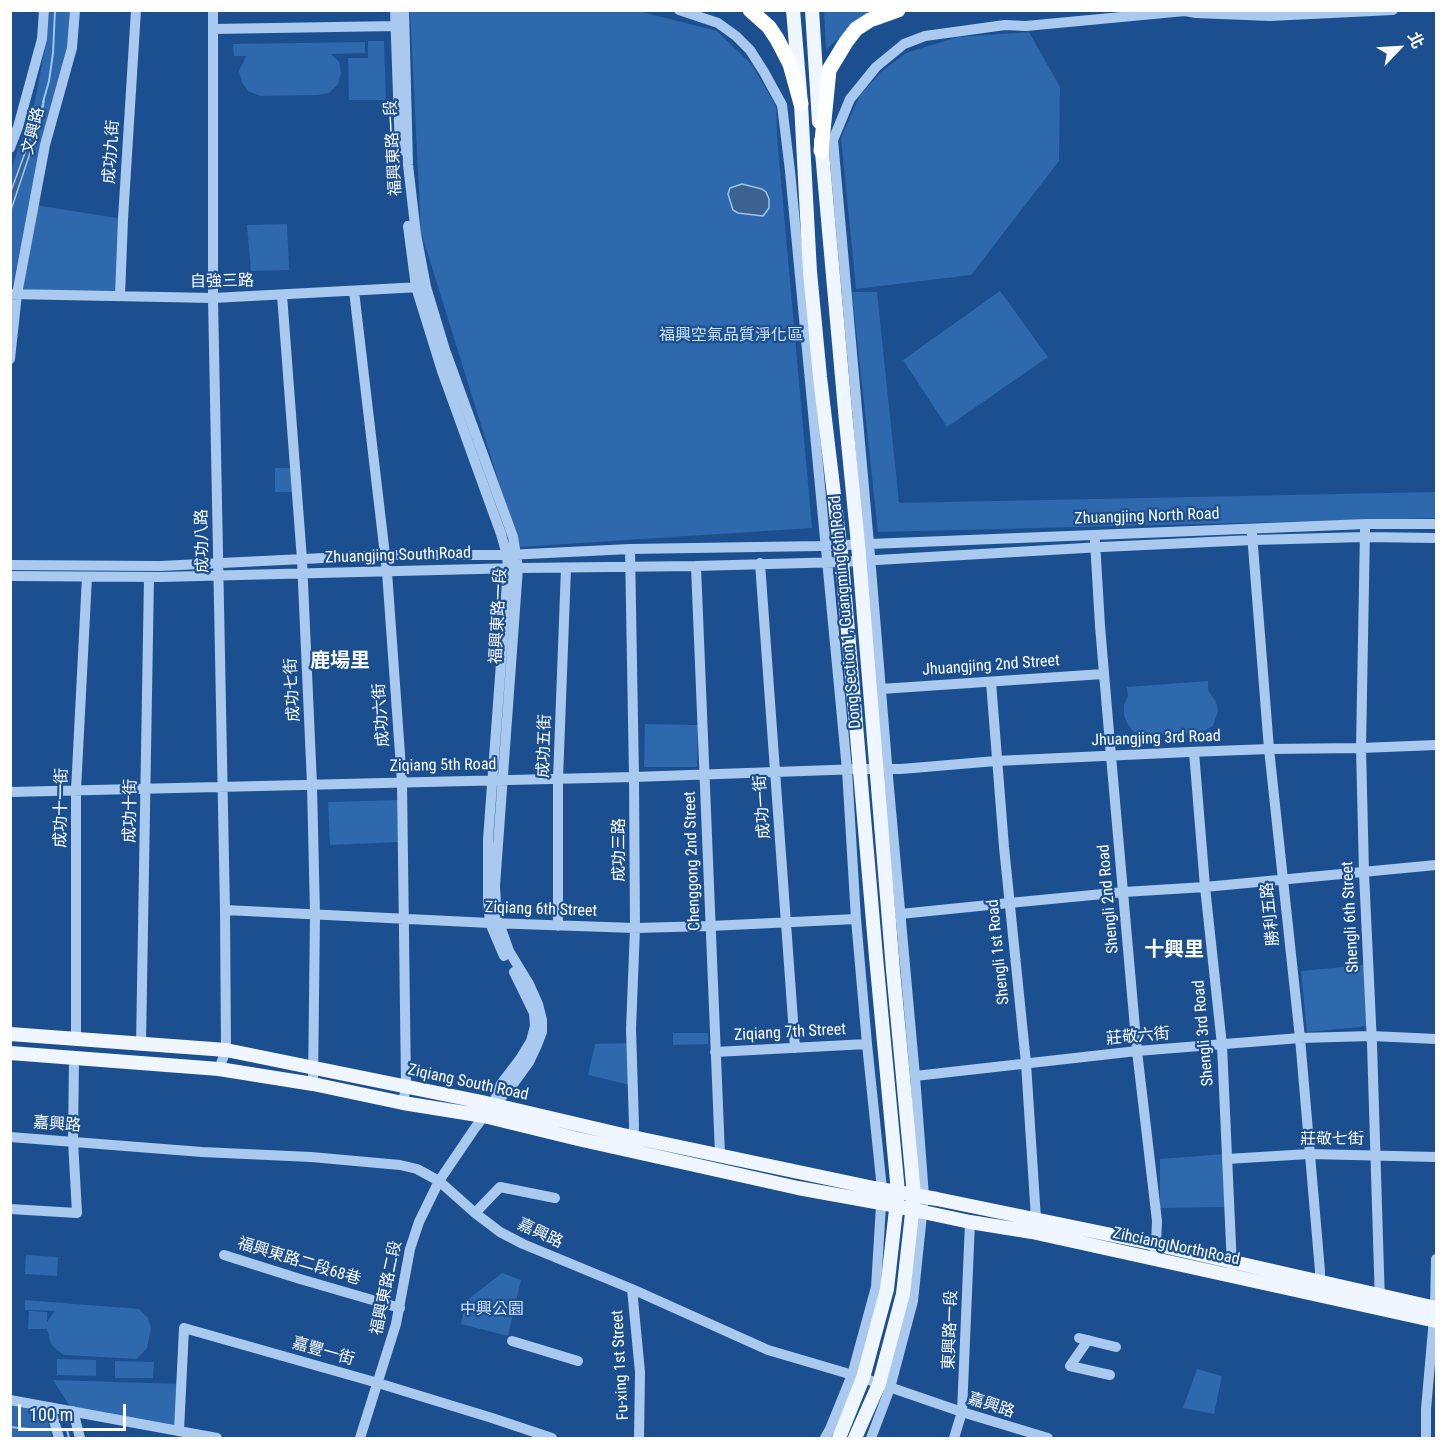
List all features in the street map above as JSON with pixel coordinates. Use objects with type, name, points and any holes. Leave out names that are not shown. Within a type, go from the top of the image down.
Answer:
[{"type":"highway","points":[[750,10],[777,39],[790,64],[801,104]]},
{"type":"highway","points":[[821,151],[829,70],[856,29],[870,20],[898,10]]},
{"type":"main road","name":"Dong Section 1, Guangming 6th Road","points":[[794,10],[810,272],[833,545],[842,562],[853,770],[876,957],[897,1199],[887,1289],[839,1438]]},
{"type":"main road","name":"Dong Section 1, Guangming 6th Road","points":[[812,10],[821,151],[864,544],[919,1195],[903,1294],[884,1386],[855,1438]]},
{"type":"main road","name":"Ziqiang South Road","points":[[10,1034],[226,1050],[406,1086],[579,1139],[720,1155],[882,1189],[897,1199]]},
{"type":"main road","name":"Ziqiang South Road","points":[[10,1053],[219,1069],[313,1084],[403,1103],[489,1110]]},
{"type":"main road","name":"Ziqiang South Road","points":[[633,1144],[798,1188],[880,1203],[919,1195]]},
{"type":"main road","name":"Zihciang North Road","points":[[919,1195],[1036,1218],[1320,1281],[1380,1302]]},
{"type":"main road","name":"Zihciang North Road","points":[[897,1199],[917,1211],[1032,1232],[1320,1296],[1380,1302],[1435,1314]]},
{"type":"street","name":"文興路","points":[[10,148],[18,128],[42,39],[44,10]]},
{"type":"street","name":"文興路","points":[[10,359],[13,296],[45,145],[72,48],[75,10]]},
{"type":"street","name":"成功九街","points":[[120,296],[136,10]]},
{"type":"street","name":"成功八路","points":[[213,10],[213,298],[226,1050],[219,1069]]},
{"type":"street","name":"福興東路一段","points":[[395,10],[402,171],[421,287],[442,371],[501,534],[512,555],[513,568],[498,780],[488,839],[488,899],[495,923],[529,984],[542,1020],[542,1032],[529,1062],[508,1091],[475,1128],[440,1181]]},
{"type":"street","name":"福興東路一段","points":[[404,10],[408,165],[421,287]]},
{"type":"street","name":"Dong Section 1, Guangming 6th Road","points":[[679,10],[718,23],[736,36],[750,51],[782,105],[801,296],[833,545],[828,562],[853,770],[856,919],[882,1189],[876,1287],[857,1377],[825,1438]]},
{"type":"street","points":[[1326,12],[1393,10]]},
{"type":"street","name":"Dong Section 1, Guangming 6th Road","points":[[864,544],[833,140],[850,99],[876,67],[904,44],[926,36],[949,32],[1185,11],[1270,16],[1326,12]]},
{"type":"street","points":[[213,29],[396,26]]},
{"type":"street","points":[[801,296],[810,272]]},
{"type":"street","name":"自強三路","points":[[13,296],[213,298],[421,287]]},
{"type":"street","name":"成功六街","points":[[354,291],[387,572],[402,782],[406,1086],[403,1103]]},
{"type":"street","name":"成功七街","points":[[282,295],[302,560],[312,784],[315,914],[313,1084]]},
{"type":"street","name":"Shengli 6th Street","points":[[1366,524],[1360,748],[1380,1302]]},
{"type":"street","name":"Zhuangjing North Road","points":[[864,544],[1251,528],[1437,524]]},
{"type":"street","name":"勝利五路","points":[[1251,528],[1269,749],[1300,1038],[1320,1296]]},
{"type":"street","name":"Shengli 2nd Road","points":[[1095,535],[1104,674],[1137,1052],[1157,1221],[1154,1260]]},
{"type":"street","name":"Zhuangjing North Road","points":[[865,560],[1253,540],[1437,538]]},
{"type":"street","name":"Zhuangjing South Road","points":[[10,565],[150,566],[385,555],[512,555],[630,549],[864,544]]},
{"type":"street","name":"成功三路","points":[[630,549],[635,927],[631,1029],[633,1144]]},
{"type":"street","name":"Dong Section 1, Guangming 6th Road","points":[[865,560],[881,689],[882,769],[900,914],[915,1076],[919,1195]]},
{"type":"street","name":"Zhuangjing South Road","points":[[10,576],[87,578],[219,576],[513,568],[696,566],[865,560]]},
{"type":"street","name":"成功一街","points":[[760,563],[795,1048]]},
{"type":"street","name":"Chenggong 2nd Street","points":[[696,566],[720,1155]]},
{"type":"street","name":"成功五街","points":[[558,926],[558,779],[566,568]]},
{"type":"street","name":"成功十街","points":[[141,1044],[149,577]]},
{"type":"street","name":"成功十一街","points":[[76,1040],[76,790],[87,578]]},
{"type":"street","name":"Jhuangjing 2nd Street","points":[[881,689],[1104,674]]},
{"type":"street","name":"Shengli 1st Road","points":[[991,682],[1009,903],[1026,1063],[1036,1218]]},
{"type":"street","name":"Jhuangjing 3rd Road","points":[[882,769],[1194,752],[1437,745]]},
{"type":"street","name":"Shengli 3rd Road","points":[[1194,752],[1205,887],[1222,1045],[1232,1276]]},
{"type":"street","name":"Ziqiang 5th Road","points":[[10,792],[882,769]]},
{"type":"street","points":[[900,914],[1437,865]]},
{"type":"street","name":"Ziqiang 6th Street","points":[[225,910],[558,926],[710,926],[856,919]]},
{"type":"street","name":"莊敬六街","points":[[915,1076],[1137,1052],[1300,1038],[1372,1036],[1437,1039]]},
{"type":"street","name":"Ziqiang 7th Street","points":[[716,1052],[867,1044]]},
{"type":"street","points":[[10,1209],[77,1213],[73,1142],[74,1058]]},
{"type":"street","name":"嘉興路","points":[[10,1137],[202,1152],[311,1157],[400,1165],[417,1169],[440,1181],[500,1232],[534,1250],[632,1289],[768,1350],[1048,1438]]},
{"type":"street","name":"莊敬七街","points":[[1227,1159],[1309,1154],[1437,1157]]},
{"type":"street","name":"福興東路二段","points":[[360,1438],[400,1308],[410,1249],[419,1222],[440,1181]]},
{"type":"street","points":[[475,1213],[500,1187],[555,1198]]},
{"type":"street","name":"東興路一段","points":[[954,1438],[962,1412],[970,1222]]},
{"type":"street","name":"福興東路二段68巷","points":[[224,1255],[400,1308]]},
{"type":"street","points":[[1426,1438],[1437,1259]]},
{"type":"street","name":"Fu-xing 1st Street","points":[[632,1289],[640,1372],[639,1438]]},
{"type":"street","name":"嘉豐一街","points":[[179,1431],[184,1328],[378,1383],[552,1438]]},
{"type":"street","points":[[1110,1375],[1070,1366],[1084,1339],[1116,1347]]},
{"type":"street","points":[[512,1341],[578,1361]]},
{"type":"street","points":[[871,1438],[884,1386]]},
{"type":"street","points":[[10,1400],[217,1438]]},
{"type":"street","points":[[50,1407],[58,1438]]},
{"type":"street","points":[[74,1412],[81,1438]]},
{"type":"green space","points":[[49,11],[70,11],[68,47],[45,133],[11,285],[11,170],[35,101],[47,37]]},
{"type":"green space","name":"福興空氣品質淨化區","points":[[410,11],[638,11],[717,31],[752,65],[776,106],[812,528],[519,547],[421,232]]},
{"type":"green space","points":[[876,11],[845,32],[826,50],[824,12]]},
{"type":"green space","points":[[1029,32],[1060,87],[1059,161],[971,275],[856,289],[841,138],[860,95],[881,72],[906,53],[958,37]]},
{"type":"green space","points":[[368,41],[384,41],[386,100],[349,100],[348,58],[368,58]]},
{"type":"green space","points":[[365,42],[365,53],[331,54],[339,62],[341,73],[338,84],[329,93],[261,96],[248,91],[242,82],[239,71],[246,56],[234,56],[233,44]]},
{"type":"green space","points":[[35,205],[123,219],[120,296],[17,294]]},
{"type":"green space","points":[[287,224],[289,270],[251,271],[247,225]]},
{"type":"green space","points":[[1000,291],[1048,357],[947,427],[903,360]]},
{"type":"green space","points":[[852,292],[877,292],[899,503],[1436,492],[1436,518],[878,532]]},
{"type":"green space","points":[[275,468],[294,468],[294,492],[275,492]]},
{"type":"green space","points":[[1208,681],[1208,690],[1216,702],[1218,711],[1213,726],[1204,731],[1141,736],[1127,723],[1124,705],[1128,696],[1127,687]]},
{"type":"green space","points":[[645,724],[698,725],[697,767],[644,767]]},
{"type":"green space","points":[[398,800],[400,842],[330,845],[328,802]]},
{"type":"green space","points":[[1364,965],[1370,1026],[1307,1032],[1301,971]]},
{"type":"green space","points":[[673,1033],[708,1033],[708,1044],[673,1045]]},
{"type":"green space","points":[[632,1043],[634,1086],[588,1075],[595,1044]]},
{"type":"green space","points":[[1225,1154],[1226,1207],[1160,1208],[1160,1159]]},
{"type":"green space","points":[[26,1255],[58,1257],[57,1276],[25,1274]]},
{"type":"green space","name":"中興公園","points":[[502,1273],[521,1280],[508,1336],[461,1324],[466,1301]]},
{"type":"green space","points":[[25,1300],[139,1309],[148,1318],[151,1328],[147,1348],[137,1359],[64,1355],[51,1344],[47,1329],[28,1329],[29,1311],[47,1312],[47,1322],[55,1311],[25,1310]]},
{"type":"green space","points":[[57,1359],[96,1360],[96,1376],[57,1375]]},
{"type":"green space","points":[[115,1361],[154,1362],[153,1378],[115,1378]]},
{"type":"green space","points":[[1197,1369],[1222,1376],[1214,1414],[1183,1408]]},
{"type":"green space","points":[[53,1380],[179,1384],[175,1426],[71,1408]]},
{"type":"green space","points":[[10,1404],[45,1411],[52,1438],[11,1438]]},
{"type":"shaded area","points":[[44,101],[40,123],[11,210],[11,191]]},
{"type":"shaded area","points":[[742,184],[766,192],[769,208],[763,216],[738,213],[733,210],[728,194],[730,188]]},
{"type":"waterway","points":[[43,102],[53,53],[55,10]]},
{"type":"waterway","points":[[10,1427],[30,1429]]},
{"type":"waterway","points":[[67,1430],[69,1438]]},
{"type":"district","name":"鹿場里","points":[[340,662]]},
{"type":"district","name":"十興里","points":[[1174,951]]}]
